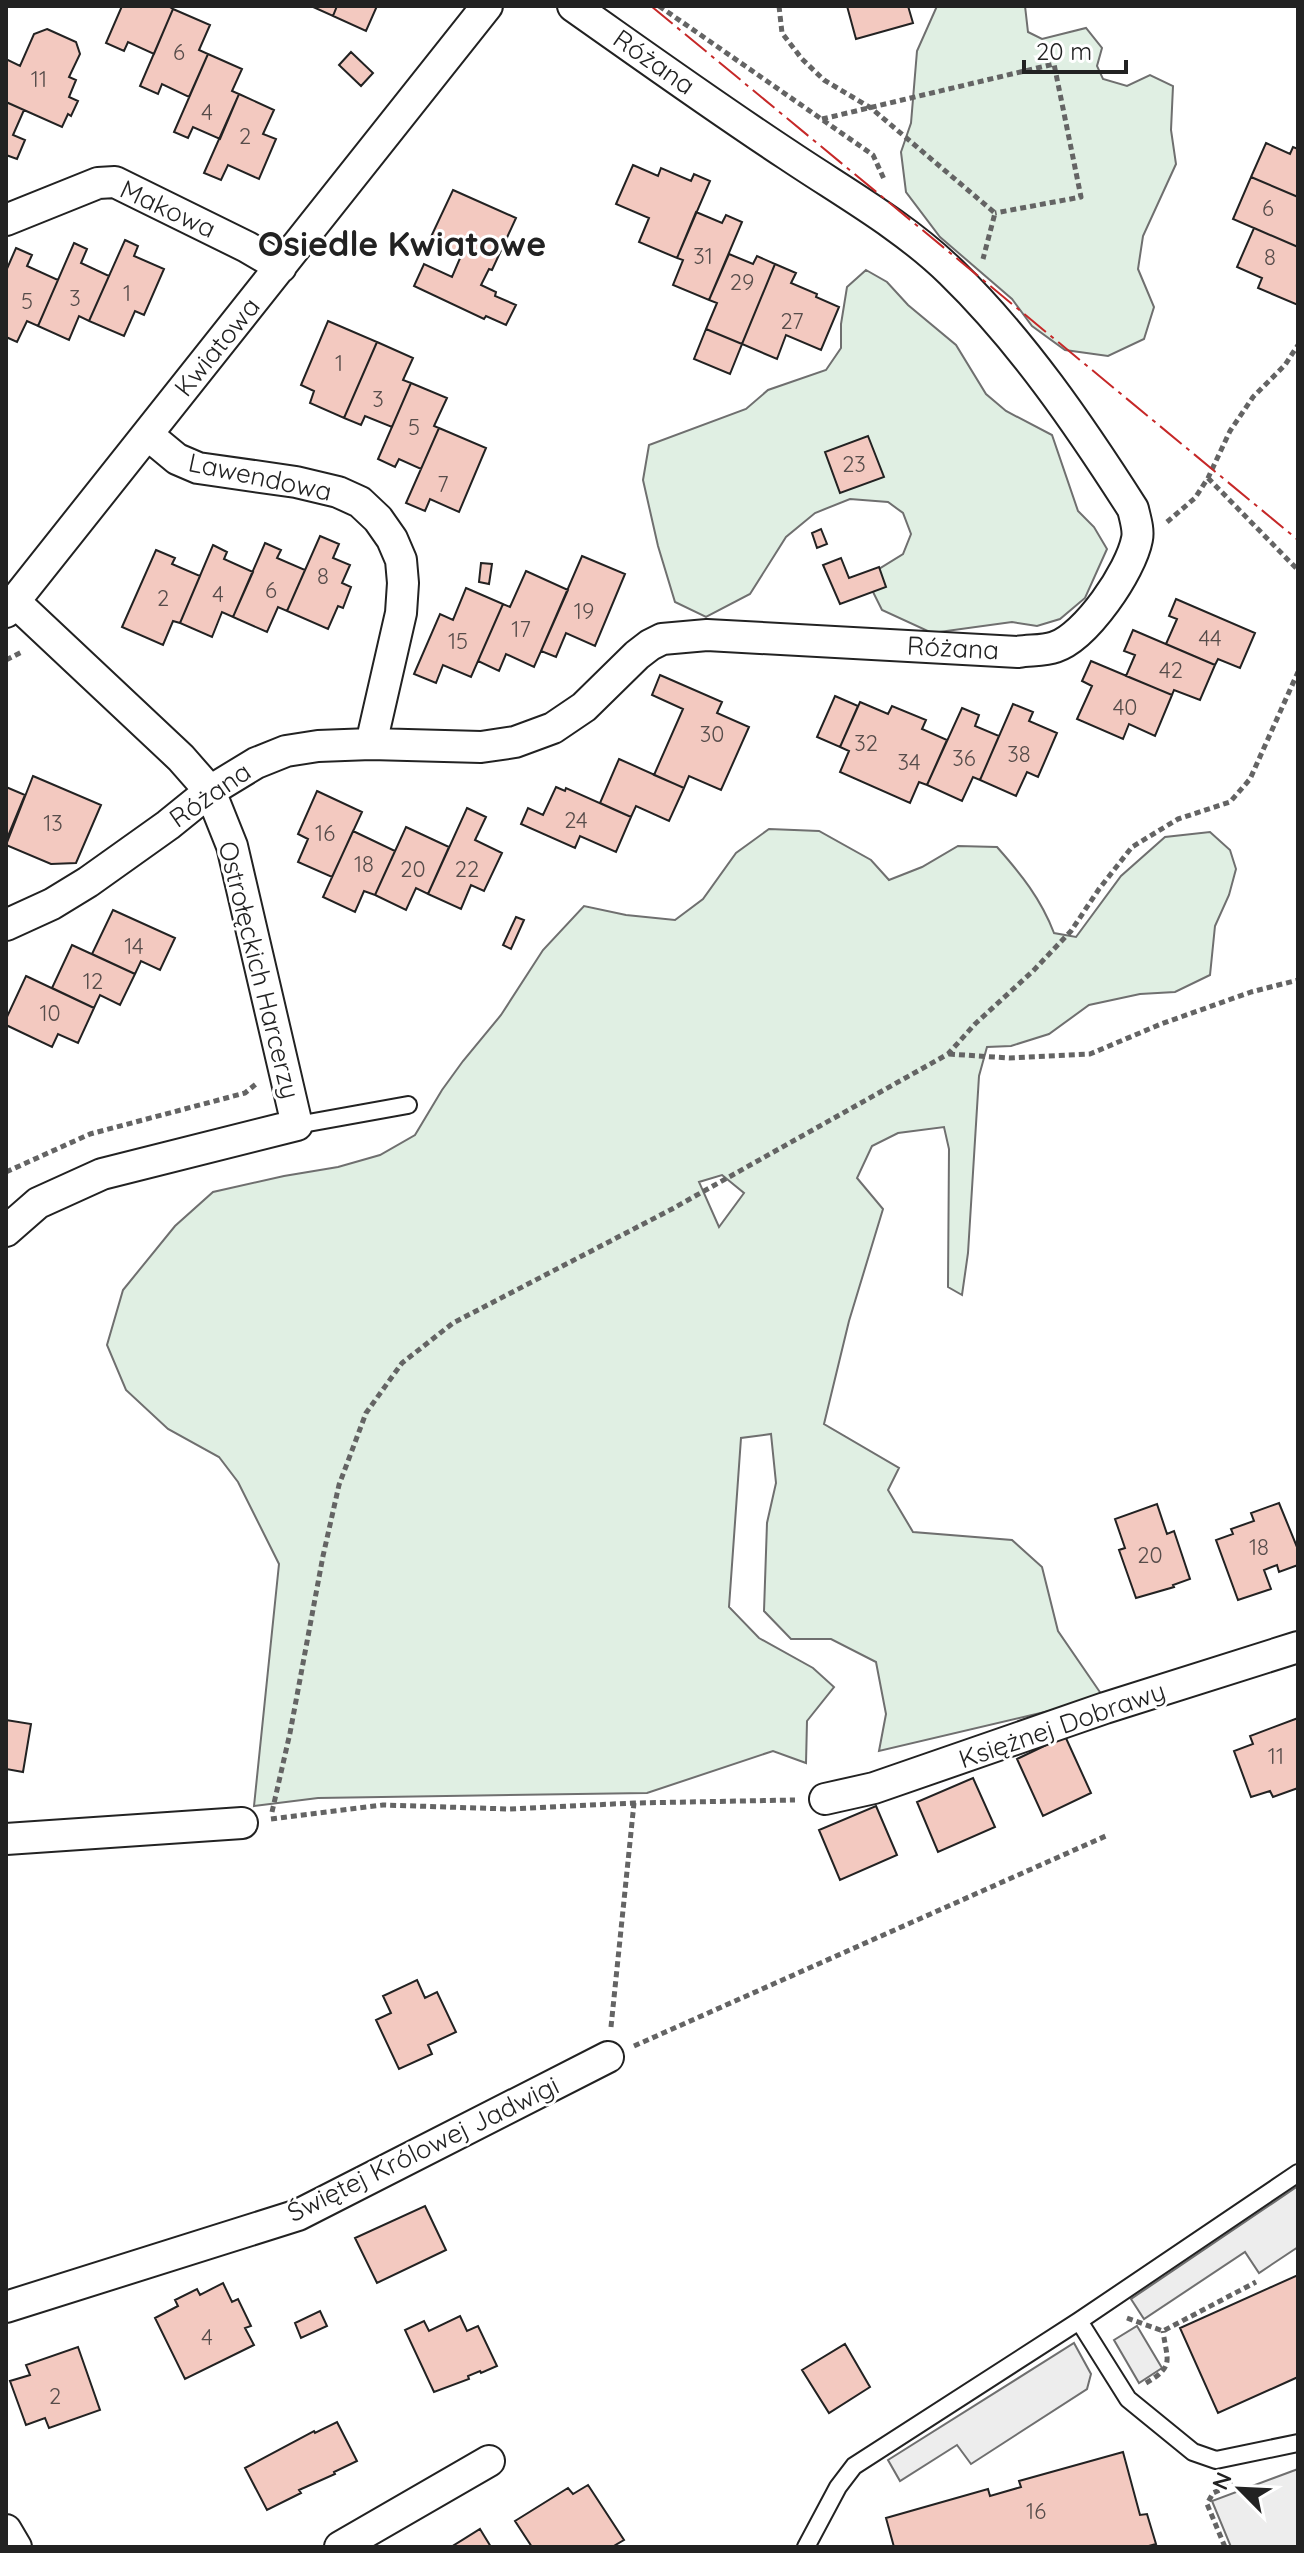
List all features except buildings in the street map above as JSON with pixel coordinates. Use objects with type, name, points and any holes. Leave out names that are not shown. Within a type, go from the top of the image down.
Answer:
[{"type":"street","name":"Kwiatowa","points":[[11,607],[487,6]]},
{"type":"street","name":"Różana","points":[[6,925],[52,904],[88,882],[210,791],[256,763],[286,751],[318,746],[481,747],[515,742],[553,728],[584,707],[650,645],[662,639],[681,636],[1018,652],[1056,647],[1076,634],[1121,578],[1132,557],[1138,535],[1133,509],[1028,360],[950,271],[899,230],[573,6]]},
{"type":"street","name":"Makowa","points":[[6,220],[98,183],[115,182],[281,267]]},
{"type":"street","name":"Lawendowa","points":[[148,435],[177,459],[198,468],[328,489],[360,502],[378,519],[392,539],[401,560],[403,583],[401,613],[371,744]]},
{"type":"street","name":"Ostrołęckich Harcerzy","points":[[6,1231],[38,1203],[102,1174],[297,1125],[232,846],[210,791],[181,758],[11,607]]},
{"type":"street","name":"Księżnej Dobrawy","points":[[825,1799],[888,1783],[1105,1708],[1298,1647]]},
{"type":"street","points":[[6,1839],[256,1821]]},
{"type":"street","name":"Świętej Królowej Jadwigi","points":[[6,2307],[298,2215],[608,2057]]},
{"type":"street","points":[[340,2547],[489,2461]]},
{"type":"street","points":[[6,2530],[16,2547]]},
{"type":"lane","points":[[297,1125],[408,1105]]},
{"type":"lane","points":[[806,2547],[838,2487],[854,2466],[1079,2321],[1298,2173]]},
{"type":"lane","points":[[1079,2321],[1126,2396],[1193,2452],[1216,2460],[1298,2443]]},
{"type":"path","points":[[659,6],[873,155],[886,184]]},
{"type":"path","points":[[779,6],[782,33],[802,59],[824,80],[871,108],[995,213]]},
{"type":"path","points":[[822,119],[1054,64],[1081,197],[995,213]]},
{"type":"path","points":[[982,263],[995,213]]},
{"type":"path","points":[[1138,535],[1155,532],[1195,498],[1230,431],[1253,397],[1285,365],[1298,345]]},
{"type":"path","points":[[1208,478],[1298,570]]},
{"type":"path","points":[[825,1799],[509,1809],[383,1805],[256,1821],[290,1733],[339,1485],[366,1413],[402,1363],[453,1323],[672,1209],[948,1054],[1071,931],[1132,847],[1178,819],[1230,802],[1250,779],[1298,672]]},
{"type":"path","points":[[948,1054],[1009,1058],[1090,1054],[1161,1024],[1251,992],[1298,980]]},
{"type":"path","points":[[6,1172],[90,1134],[245,1093],[256,1084],[259,1076]]},
{"type":"path","points":[[634,1803],[608,2057],[1108,1835]]},
{"type":"path","points":[[1109,2301],[1121,2315],[1163,2331],[1256,2282]]},
{"type":"path","points":[[1126,2396],[1164,2373],[1167,2360],[1163,2331]]},
{"type":"path","points":[[1225,2547],[1207,2504],[1213,2493],[1245,2479]]},
{"type":"green space","points":[[937,6],[1025,6],[1028,32],[1042,39],[1086,28],[1102,48],[1097,66],[1103,79],[1127,86],[1150,75],[1173,86],[1171,130],[1176,164],[1143,236],[1138,269],[1154,307],[1144,339],[1108,356],[1065,350],[1032,326],[1012,299],[940,237],[906,192],[901,152],[911,123],[917,51]]},
{"type":"green space","points":[[866,270],[887,282],[908,305],[956,345],[986,394],[1006,411],[1052,435],[1078,511],[1094,527],[1107,549],[1085,598],[1060,619],[1037,626],[1012,622],[932,633],[882,610],[873,592],[879,569],[903,554],[911,534],[903,513],[888,502],[850,499],[815,513],[786,537],[750,594],[706,617],[675,602],[643,480],[649,445],[746,409],[768,390],[826,370],[841,348],[847,287]]},
{"type":"green space","points":[[769,829],[819,831],[871,860],[889,880],[922,867],[958,846],[997,847],[1030,887],[1054,933],[1076,937],[1121,876],[1165,837],[1210,832],[1230,850],[1236,869],[1229,895],[1215,926],[1210,975],[1175,992],[1140,994],[1089,1005],[1049,1034],[1011,1046],[987,1047],[979,1076],[968,1253],[962,1295],[948,1287],[949,1149],[944,1127],[898,1133],[872,1146],[857,1178],[883,1209],[849,1321],[824,1424],[899,1468],[888,1490],[913,1532],[1012,1540],[1042,1567],[1058,1631],[1104,1698],[879,1751],[886,1714],[876,1662],[831,1639],[791,1639],[764,1611],[767,1523],[776,1483],[771,1434],[741,1438],[729,1607],[759,1638],[813,1668],[834,1687],[807,1721],[806,1763],[773,1751],[647,1793],[318,1798],[254,1806],[279,1564],[238,1482],[219,1457],[168,1429],[126,1390],[107,1345],[123,1290],[175,1226],[213,1192],[338,1167],[380,1155],[415,1135],[442,1090],[501,1015],[543,950],[584,906],[626,915],[675,920],[703,899],[736,853]],"holes":[[[722,1175],[744,1193],[719,1227],[699,1182]]]},
{"type":"shaded area","points":[[1298,2186],[1298,2247],[1259,2273],[1245,2252],[1144,2319],[1131,2299]]},
{"type":"shaded area","points":[[1137,2326],[1162,2368],[1139,2383],[1114,2340]]},
{"type":"shaded area","points":[[1074,2343],[1091,2374],[1087,2389],[971,2464],[957,2445],[900,2481],[888,2460]]},
{"type":"shaded area","points":[[1298,2469],[1298,2547],[1231,2547],[1212,2501]]},
{"type":"power","points":[[651,6],[1298,540]]},
{"type":"district","name":"Osiedle Kwiatowe","points":[[402,244]]}]
